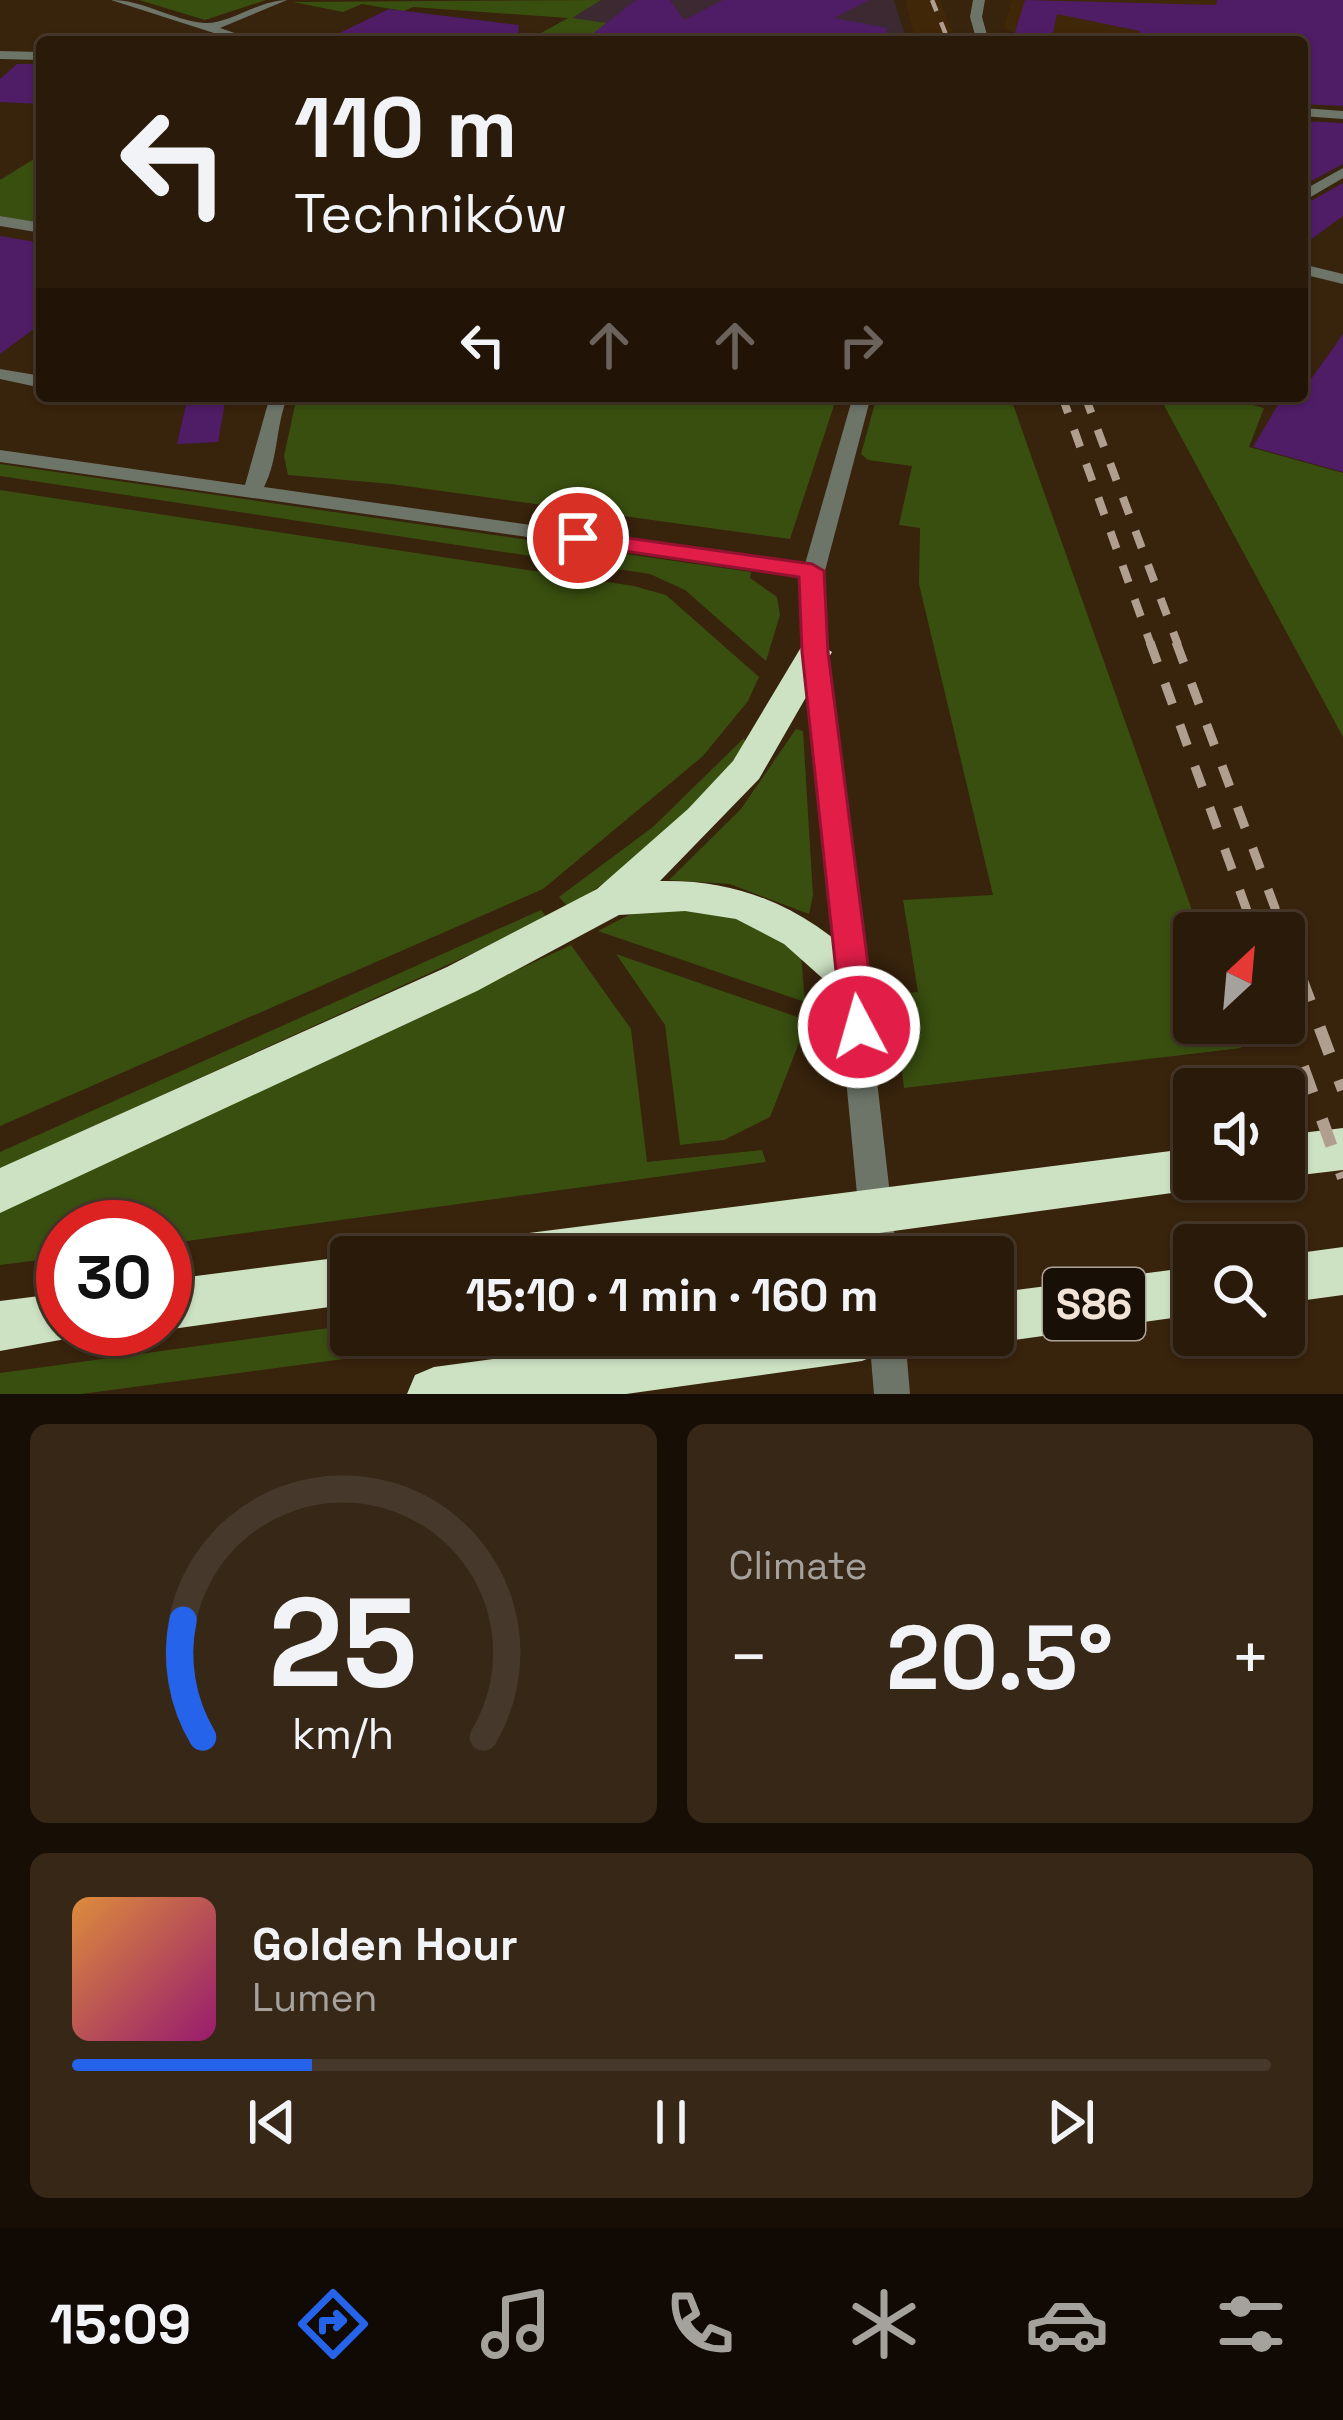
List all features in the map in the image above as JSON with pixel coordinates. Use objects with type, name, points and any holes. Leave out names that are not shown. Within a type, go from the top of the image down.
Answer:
[{"type":"highway","points":[[0,1190],[462,979],[612,900],[746,770],[815,652]]},
{"type":"highway","points":[[612,900],[671,893],[724,896],[773,915],[812,938],[854,981]]},
{"type":"highway","points":[[1305,1154],[1343,1149]]},
{"type":"highway","points":[[689,1236],[1173,1171]]},
{"type":"highway","points":[[192,1301],[330,1283]]},
{"type":"highway","name":"S86","points":[[1014,1315],[1173,1294]]},
{"type":"highway","points":[[0,1327],[36,1322]]},
{"type":"highway","points":[[434,1394],[499,1389],[719,1356]]},
{"type":"street","points":[[117,0],[235,36]]},
{"type":"street","points":[[208,28],[281,0]]},
{"type":"street","points":[[979,0],[976,17],[981,36]]},
{"type":"street","points":[[0,56],[36,56]]},
{"type":"street","points":[[1308,112],[1343,115]]},
{"type":"street","points":[[1308,193],[1343,172]]},
{"type":"street","points":[[0,221],[36,227]]},
{"type":"street","points":[[1308,270],[1343,279]]},
{"type":"street","points":[[0,374],[36,381]]},
{"type":"street","points":[[252,491],[267,469],[276,402]]},
{"type":"street","points":[[860,402],[812,571],[815,652],[878,1236]]},
{"type":"street","points":[[0,456],[812,571]]},
{"type":"street","points":[[889,1356],[892,1394]]},
{"type":"shaded area","points":[[601,0],[894,0],[905,36],[589,36],[569,18]]},
{"type":"shaded area","points":[[905,0],[940,0],[954,36],[914,36]]},
{"type":"shaded area","points":[[1012,0],[1289,0],[1300,36],[1000,36],[1015,33],[1004,28]]},
{"type":"green space","points":[[139,0],[266,0],[205,20]]},
{"type":"green space","points":[[601,0],[572,18],[628,26],[610,36],[536,36],[568,18],[413,7],[404,11],[362,4],[343,12],[293,2]]},
{"type":"green space","points":[[36,158],[36,223],[0,216],[0,180]]},
{"type":"green space","points":[[296,402],[835,402],[790,539],[391,484],[288,475],[284,456]]},
{"type":"green space","points":[[875,402],[1012,402],[1193,912],[1173,912],[1173,1044],[1240,1044],[1241,1048],[904,1088],[893,994],[918,992],[903,900],[993,895],[919,584],[920,528],[899,525],[912,466],[868,460],[861,454]]},
{"type":"green space","points":[[1162,402],[1242,402],[1264,408],[1249,447],[1343,473],[1343,737]]},
{"type":"green space","points":[[0,464],[751,572],[750,578],[777,597],[780,615],[766,661],[685,590],[650,574],[0,476]]},
{"type":"green space","points":[[0,490],[634,586],[666,595],[759,677],[748,701],[703,756],[543,889],[0,1126]]},
{"type":"green space","points":[[796,729],[803,731],[813,895],[809,914],[730,884],[669,880],[741,809]]},
{"type":"green space","points":[[744,738],[746,744],[687,813],[618,873],[568,907],[559,897],[653,827]]},
{"type":"green space","points":[[662,907],[734,912],[801,955],[805,1002],[598,931],[629,915]]},
{"type":"green space","points":[[541,910],[548,919],[0,1169],[0,1152]]},
{"type":"green space","points":[[571,945],[631,1029],[647,1162],[762,1150],[766,1162],[192,1240],[192,1200],[36,1200],[36,1260],[0,1265],[0,1211]]},
{"type":"green space","points":[[616,954],[806,1020],[810,1049],[799,1043],[770,1117],[724,1140],[680,1145],[665,1025]]},
{"type":"green space","points":[[330,1328],[330,1356],[366,1356],[81,1394],[0,1394],[0,1373],[124,1356],[192,1356],[192,1347]]},
{"type":"building","points":[[636,0],[670,0],[684,20],[723,0],[869,0],[834,18],[887,28],[886,36],[590,36]]},
{"type":"building","points":[[1025,0],[1216,5],[1217,0],[1343,0],[1343,106],[1308,104],[1308,36],[1136,36],[1140,31],[1057,14],[1052,36],[1014,36]]},
{"type":"building","points":[[389,9],[519,25],[518,36],[333,36]]},
{"type":"building","points":[[17,64],[36,64],[36,104],[0,102],[0,79]]},
{"type":"building","points":[[1308,121],[1343,123],[1343,164],[1308,183]]},
{"type":"building","points":[[1343,183],[1343,216],[1308,242],[1308,203]]},
{"type":"building","points":[[0,236],[36,242],[36,327],[0,354]]},
{"type":"building","points":[[1343,334],[1343,472],[1253,447],[1279,402],[1308,402],[1311,379]]},
{"type":"building","points":[[187,402],[225,402],[218,442],[177,444]]},
{"type":"railway","points":[[932,0],[947,36]]},
{"type":"railway","points":[[1064,402],[1151,645]]},
{"type":"railway","points":[[1087,402],[1178,645]]},
{"type":"railway","points":[[1150,642],[1247,912]]},
{"type":"railway","points":[[1176,642],[1276,912]]},
{"type":"railway","points":[[1305,988],[1343,1090]]},
{"type":"railway","points":[[1295,1044],[1343,1178]]},
{"type":"route","points":[[578,538],[812,571],[815,652],[859,1027]]}]
